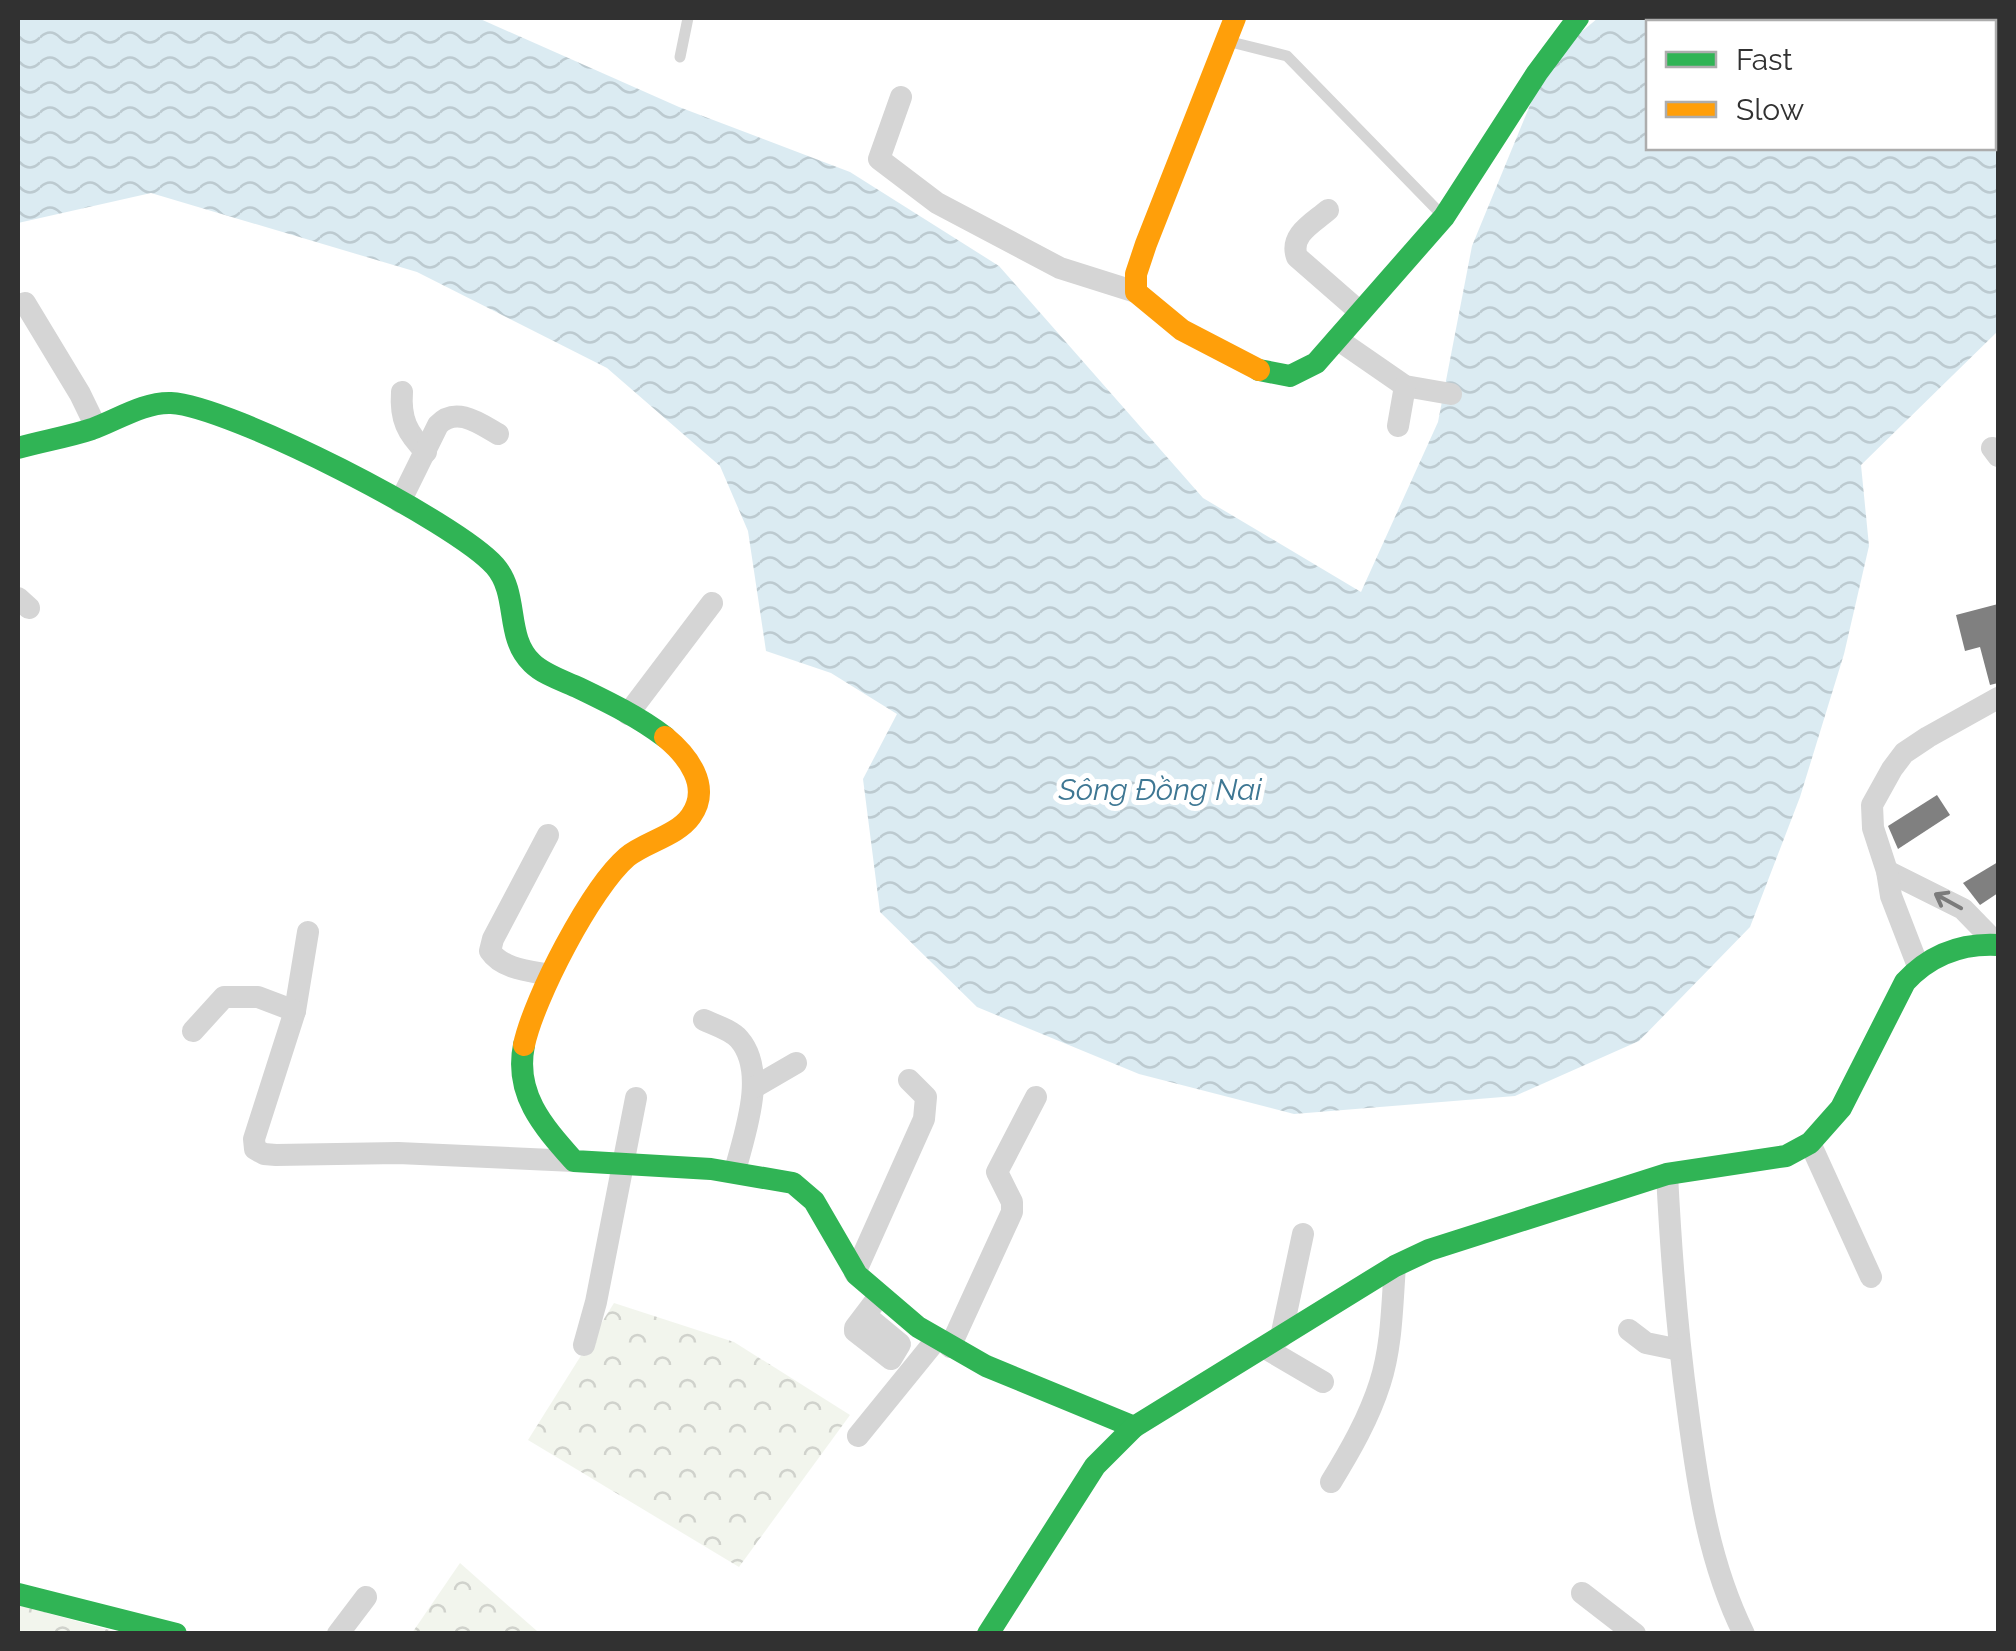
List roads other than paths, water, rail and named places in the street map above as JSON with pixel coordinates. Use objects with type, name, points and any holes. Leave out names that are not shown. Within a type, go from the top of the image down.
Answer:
[{"type":"street","points":[[1136,292],[1136,274],[1146,244],[1235,18]]},
{"type":"street","points":[[900,97],[879,158],[937,203],[1060,268],[1136,292],[1145,304],[1185,331],[1242,362],[1280,376],[1294,376],[1338,339],[1444,217],[1578,18]]},
{"type":"street","points":[[1328,210],[1295,239],[1293,247],[1297,257],[1360,312]]},
{"type":"street","points":[[24,303],[80,394],[96,428]]},
{"type":"street","points":[[1338,339],[1405,386],[1451,394]]},
{"type":"street","points":[[1398,426],[1405,386]]},
{"type":"street","points":[[402,392],[400,413],[426,452]]},
{"type":"street","points":[[18,448],[96,428],[142,408],[188,404],[334,468],[434,521],[495,566],[505,580],[515,644],[535,667],[628,714],[679,748],[696,772],[698,799],[692,815],[615,867],[550,975],[525,1039],[520,1080],[526,1097],[574,1161]]},
{"type":"street","points":[[400,502],[446,416],[458,415],[498,434]]},
{"type":"street","points":[[628,714],[712,603]]},
{"type":"street","points":[[1918,966],[1890,896],[1888,870],[1872,828],[1872,806],[1904,754],[1928,736],[1998,698]]},
{"type":"street","points":[[548,835],[490,951],[505,964],[550,975]]},
{"type":"street","points":[[1888,870],[1963,909],[1998,945]]},
{"type":"street","points":[[308,932],[295,1011],[254,1139],[255,1148],[264,1154],[398,1153],[574,1161],[735,1171],[786,1180],[809,1194],[855,1274],[924,1334],[992,1371],[1134,1427]]},
{"type":"street","points":[[988,1634],[1096,1466],[1134,1427],[1394,1266],[1429,1250],[1667,1174],[1786,1156],[1810,1143],[1841,1108],[1905,982],[1918,966],[1960,947],[1998,945]]},
{"type":"street","points":[[193,1030],[224,997],[258,997],[295,1011]]},
{"type":"street","points":[[704,1020],[736,1034],[753,1088],[735,1171]]},
{"type":"street","points":[[753,1088],[796,1063]]},
{"type":"street","points":[[855,1274],[924,1119],[926,1096],[909,1080]]},
{"type":"street","points":[[858,1436],[943,1343],[1012,1212],[1012,1202],[996,1172],[1036,1096]]},
{"type":"street","points":[[584,1345],[636,1098]]},
{"type":"street","points":[[1810,1143],[1871,1276]]},
{"type":"street","points":[[1667,1174],[1680,1350],[1703,1522],[1744,1634]]},
{"type":"street","points":[[1273,1342],[1303,1234]]},
{"type":"street","points":[[1330,1482],[1352,1448],[1380,1385],[1389,1335],[1394,1266]]},
{"type":"street","points":[[865,1314],[880,1295]]},
{"type":"street","points":[[1629,1330],[1646,1342],[1680,1350]]},
{"type":"street","points":[[1273,1342],[1323,1382]]},
{"type":"street","points":[[1582,1593],[1635,1634]]},
{"type":"street","points":[[18,1594],[162,1632]]},
{"type":"street","points":[[338,1634],[366,1596]]},
{"type":"lane","points":[[680,57],[688,18]]},
{"type":"lane","points":[[1227,41],[1287,56],[1444,217]]},
{"type":"water","name":"Sông Đồng Nai","points":[[18,18],[478,18],[679,107],[850,172],[999,266],[1203,498],[1361,592],[1438,422],[1472,246],[1549,59],[1598,18],[1998,18],[1998,331],[1861,465],[1869,546],[1844,654],[1800,797],[1750,927],[1639,1041],[1515,1096],[1294,1114],[1139,1074],[977,1007],[880,912],[863,779],[897,714],[831,673],[766,651],[748,531],[720,466],[607,368],[417,272],[151,193],[18,223]]}]
